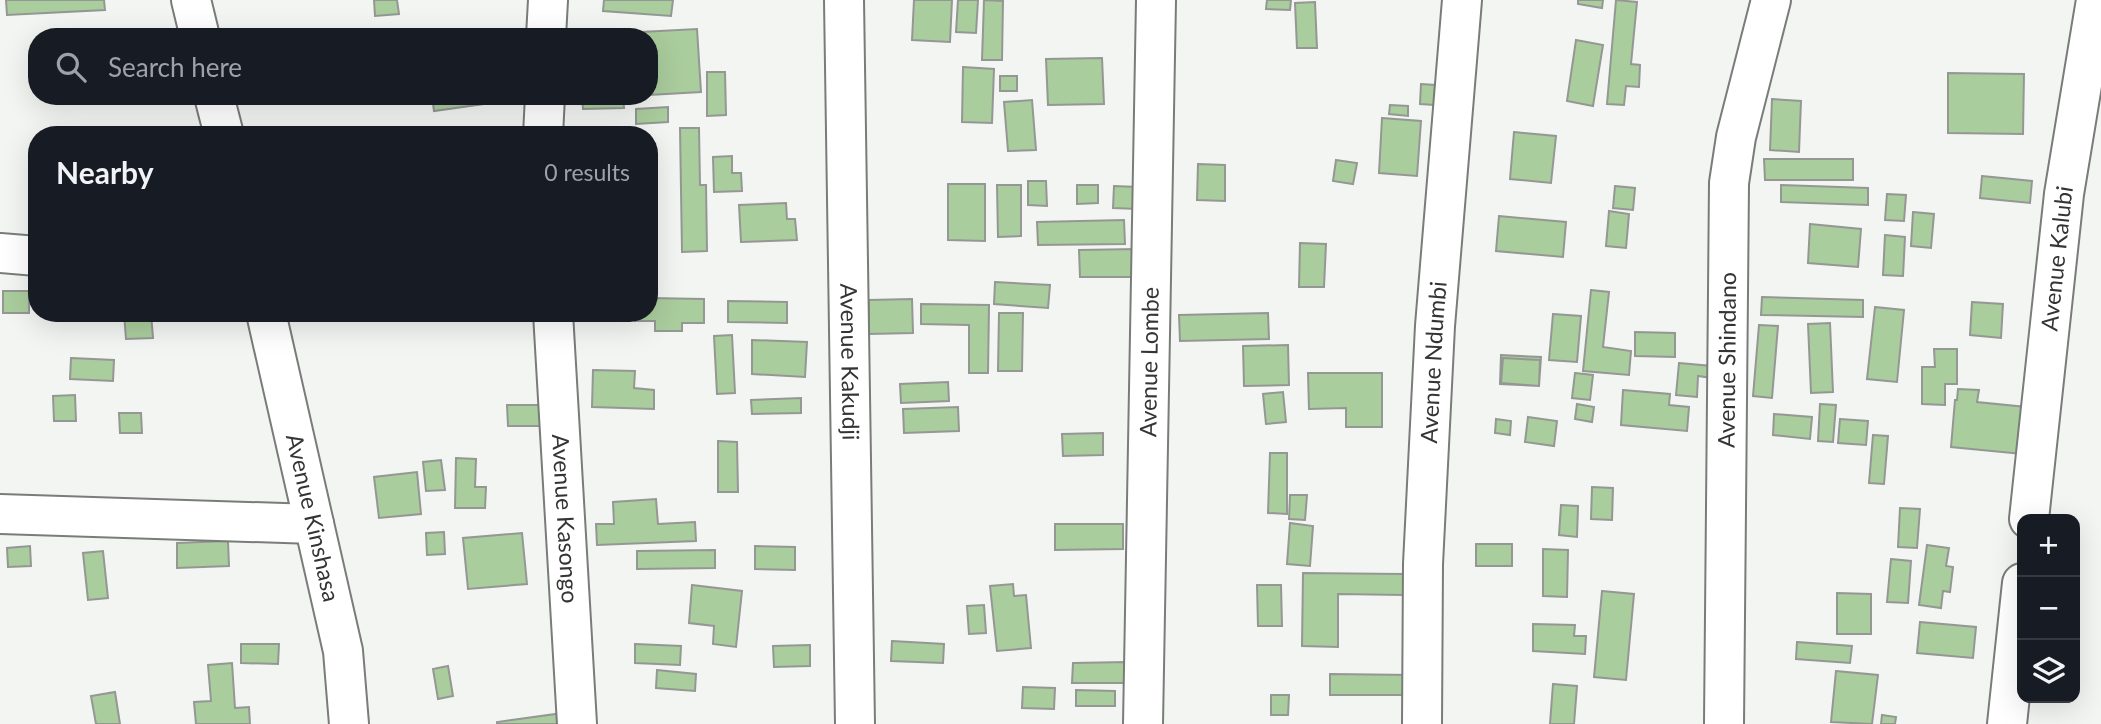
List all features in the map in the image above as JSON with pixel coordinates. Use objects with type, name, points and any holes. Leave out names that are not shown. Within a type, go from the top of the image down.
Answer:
[{"type":"street","points":[[191,0],[198,28]]},
{"type":"street","points":[[546,28],[548,0]]},
{"type":"street","name":"Avenue Kakudji","points":[[844,0],[855,724]]},
{"type":"street","name":"Avenue Lombe","points":[[1143,724],[1156,0]]},
{"type":"street","name":"Avenue Ndumbi","points":[[1422,724],[1423,564],[1435,326],[1462,0]]},
{"type":"street","name":"Avenue Shindano","points":[[1724,724],[1728,183],[1736,137],[1771,0]]},
{"type":"street","name":"Avenue Kalubi","points":[[2030,514],[2064,194],[2096,0]]},
{"type":"street","points":[[216,105],[222,126]]},
{"type":"street","points":[[543,126],[545,105]]},
{"type":"street","points":[[0,253],[28,255]]},
{"type":"street","name":"Avenue Kinshasa","points":[[269,322],[343,650],[349,724]]},
{"type":"street","name":"Avenue Kasongo","points":[[554,322],[577,724]]},
{"type":"street","points":[[0,514],[314,524]]},
{"type":"street","points":[[2007,724],[2017,630]]},
{"type":"building","points":[[6,0],[104,0],[105,10],[7,15]]},
{"type":"building","points":[[374,0],[397,0],[399,14],[375,16]]},
{"type":"building","points":[[604,0],[673,0],[671,16],[603,11]]},
{"type":"building","points":[[914,0],[952,0],[950,42],[912,40]]},
{"type":"building","points":[[958,0],[978,0],[976,33],[956,32]]},
{"type":"building","points":[[984,0],[1003,1],[1002,60],[982,60]]},
{"type":"building","points":[[1267,0],[1291,0],[1290,10],[1266,9]]},
{"type":"building","points":[[1578,0],[1603,0],[1602,8],[1578,4]]},
{"type":"building","points":[[1616,0],[1637,2],[1631,64],[1640,65],[1639,87],[1626,86],[1624,105],[1607,104]]},
{"type":"building","points":[[1315,2],[1317,48],[1297,48],[1295,3]]},
{"type":"building","points":[[697,29],[701,92],[658,94],[658,31]]},
{"type":"building","points":[[1576,40],[1603,45],[1593,106],[1567,101]]},
{"type":"building","points":[[1102,58],[1104,104],[1048,105],[1046,59]]},
{"type":"building","points":[[963,67],[994,69],[992,123],[962,122]]},
{"type":"building","points":[[707,72],[725,72],[726,115],[707,116]]},
{"type":"building","points":[[1948,73],[2024,74],[2023,134],[1948,133]]},
{"type":"building","points":[[1000,76],[1017,76],[1017,91],[1000,91]]},
{"type":"building","points":[[1421,84],[1435,85],[1434,105],[1420,104]]},
{"type":"building","points":[[1772,99],[1801,101],[1799,152],[1770,150]]},
{"type":"building","points":[[1032,100],[1036,150],[1008,151],[1004,102]]},
{"type":"building","points":[[433,105],[477,105],[434,111]]},
{"type":"building","points":[[583,105],[624,105],[624,108],[583,109]]},
{"type":"building","points":[[1390,105],[1408,106],[1408,116],[1389,114]]},
{"type":"building","points":[[668,107],[668,122],[636,124],[636,109]]},
{"type":"building","points":[[1382,118],[1421,121],[1417,176],[1379,173]]},
{"type":"building","points":[[680,128],[699,128],[700,185],[706,185],[707,251],[682,252]]},
{"type":"building","points":[[1514,132],[1556,136],[1551,183],[1510,179]]},
{"type":"building","points":[[732,156],[732,173],[741,173],[742,191],[714,192],[713,157]]},
{"type":"building","points":[[1764,159],[1853,159],[1853,180],[1765,180]]},
{"type":"building","points":[[1336,160],[1357,163],[1353,184],[1333,181]]},
{"type":"building","points":[[1198,164],[1225,165],[1225,201],[1197,200]]},
{"type":"building","points":[[1982,176],[2032,181],[2030,203],[1980,198]]},
{"type":"building","points":[[1028,181],[1046,181],[1047,206],[1028,205]]},
{"type":"building","points":[[948,184],[985,184],[985,241],[948,240]]},
{"type":"building","points":[[997,185],[1021,185],[1021,236],[998,237]]},
{"type":"building","points":[[1077,185],[1098,185],[1098,203],[1077,204]]},
{"type":"building","points":[[1781,185],[1868,188],[1868,205],[1781,202]]},
{"type":"building","points":[[1114,186],[1138,187],[1138,209],[1113,208]]},
{"type":"building","points":[[1615,186],[1635,188],[1633,210],[1613,208]]},
{"type":"building","points":[[1887,194],[1906,195],[1904,221],[1885,220]]},
{"type":"building","points":[[786,203],[787,219],[795,219],[797,240],[741,242],[739,205]]},
{"type":"building","points":[[1609,211],[1629,214],[1626,248],[1606,246]]},
{"type":"building","points":[[1913,212],[1934,214],[1931,248],[1911,246]]},
{"type":"building","points":[[1499,216],[1566,222],[1563,257],[1496,251]]},
{"type":"building","points":[[1124,220],[1125,244],[1038,245],[1037,222]]},
{"type":"building","points":[[1810,224],[1861,229],[1858,267],[1808,263]]},
{"type":"building","points":[[1885,235],[1905,237],[1903,276],[1883,275]]},
{"type":"building","points":[[1300,243],[1326,244],[1324,287],[1299,287]]},
{"type":"building","points":[[1136,249],[1136,277],[1080,277],[1079,250]]},
{"type":"building","points":[[995,282],[1050,285],[1048,308],[994,304]]},
{"type":"building","points":[[1591,290],[1609,292],[1603,347],[1631,351],[1629,375],[1583,371]]},
{"type":"building","points":[[3,291],[28,291],[28,313],[3,313]]},
{"type":"building","points":[[1762,297],[1863,300],[1863,317],[1761,315]]},
{"type":"building","points":[[658,298],[704,299],[704,323],[682,323],[682,331],[655,331],[655,322],[658,322]]},
{"type":"building","points":[[912,299],[913,333],[869,334],[869,300]]},
{"type":"building","points":[[728,301],[787,302],[787,323],[728,322]]},
{"type":"building","points":[[1972,302],[2003,304],[2001,338],[1970,335]]},
{"type":"building","points":[[921,304],[989,305],[988,373],[969,373],[969,325],[921,324]]},
{"type":"building","points":[[1875,307],[1904,310],[1897,382],[1867,379]]},
{"type":"building","points":[[999,313],[1023,313],[1022,371],[998,371]]},
{"type":"building","points":[[1268,313],[1269,339],[1180,341],[1179,315]]},
{"type":"building","points":[[1553,314],[1581,316],[1577,362],[1549,360]]},
{"type":"building","points":[[125,322],[152,322],[153,338],[126,339]]},
{"type":"building","points":[[1830,323],[1833,392],[1811,393],[1808,324]]},
{"type":"building","points":[[1759,325],[1778,326],[1772,398],[1753,396]]},
{"type":"building","points":[[1635,332],[1675,333],[1675,357],[1635,356]]},
{"type":"building","points":[[732,335],[735,393],[717,394],[714,336]]},
{"type":"building","points":[[752,340],[807,342],[805,377],[752,374]]},
{"type":"building","points":[[1288,345],[1289,385],[1244,386],[1243,346]]},
{"type":"building","points":[[1934,349],[1957,349],[1957,384],[1945,384],[1945,405],[1922,404],[1922,367],[1935,367]]},
{"type":"building","points":[[1501,355],[1541,357],[1539,386],[1500,384]]},
{"type":"building","points":[[71,358],[114,360],[113,381],[70,379]]},
{"type":"building","points":[[1503,358],[1540,360],[1539,386],[1501,383]]},
{"type":"building","points":[[1679,363],[1712,366],[1712,378],[1698,376],[1697,397],[1676,395]]},
{"type":"building","points":[[593,370],[635,371],[634,388],[654,390],[654,409],[592,407]]},
{"type":"building","points":[[1308,373],[1382,373],[1382,427],[1346,427],[1346,408],[1309,409]]},
{"type":"building","points":[[1575,373],[1593,375],[1590,400],[1572,398]]},
{"type":"building","points":[[948,382],[949,401],[901,403],[900,384]]},
{"type":"building","points":[[1958,389],[1979,390],[1977,402],[2026,407],[2022,454],[1951,447]]},
{"type":"building","points":[[1623,390],[1670,394],[1669,405],[1689,407],[1687,431],[1621,425]]},
{"type":"building","points":[[1283,392],[1286,422],[1266,424],[1263,394]]},
{"type":"building","points":[[75,395],[76,421],[54,421],[53,396]]},
{"type":"building","points":[[801,398],[801,413],[752,414],[751,400]]},
{"type":"building","points":[[1577,404],[1594,407],[1592,422],[1575,419]]},
{"type":"building","points":[[1820,404],[1836,405],[1833,442],[1818,441]]},
{"type":"building","points":[[507,405],[548,405],[548,426],[508,426]]},
{"type":"building","points":[[958,407],[959,431],[904,433],[903,409]]},
{"type":"building","points":[[119,413],[141,413],[142,433],[120,433]]},
{"type":"building","points":[[1774,414],[1812,417],[1810,439],[1773,435]]},
{"type":"building","points":[[1528,417],[1557,421],[1554,446],[1525,442]]},
{"type":"building","points":[[1496,419],[1511,421],[1510,435],[1495,433]]},
{"type":"building","points":[[1840,419],[1868,421],[1866,445],[1838,443]]},
{"type":"building","points":[[1103,433],[1103,455],[1063,456],[1062,434]]},
{"type":"building","points":[[1873,435],[1888,436],[1884,484],[1869,483]]},
{"type":"building","points":[[718,441],[737,442],[738,492],[718,492]]},
{"type":"building","points":[[1270,453],[1287,453],[1287,514],[1268,513]]},
{"type":"building","points":[[456,458],[476,459],[475,487],[486,487],[485,508],[455,508]]},
{"type":"building","points":[[441,460],[445,490],[426,491],[423,462]]},
{"type":"building","points":[[417,472],[421,514],[379,518],[374,477]]},
{"type":"building","points":[[1592,487],[1613,488],[1612,520],[1591,519]]},
{"type":"building","points":[[1290,495],[1307,495],[1305,520],[1289,519]]},
{"type":"building","points":[[656,499],[658,524],[695,522],[696,541],[597,545],[596,524],[614,524],[613,502]]},
{"type":"building","points":[[1561,505],[1578,506],[1577,537],[1559,535]]},
{"type":"building","points":[[1900,508],[1920,509],[1917,548],[1898,547]]},
{"type":"building","points":[[1290,523],[1313,526],[1310,566],[1287,564]]},
{"type":"building","points":[[1055,524],[1123,524],[1123,549],[1055,550]]},
{"type":"building","points":[[444,532],[445,554],[427,555],[426,533]]},
{"type":"building","points":[[522,533],[527,584],[468,589],[463,538]]},
{"type":"building","points":[[228,541],[229,566],[177,568],[177,543]]},
{"type":"building","points":[[1476,544],[1512,544],[1512,566],[1476,566]]},
{"type":"building","points":[[1927,545],[1949,548],[1946,566],[1953,567],[1950,592],[1943,591],[1941,608],[1919,605]]},
{"type":"building","points":[[30,546],[31,566],[8,567],[7,548]]},
{"type":"building","points":[[755,546],[795,547],[795,570],[755,569]]},
{"type":"building","points":[[1543,549],[1568,550],[1567,597],[1543,596]]},
{"type":"building","points":[[715,550],[715,568],[637,569],[637,551]]},
{"type":"building","points":[[103,551],[108,598],[88,600],[83,553]]},
{"type":"building","points":[[1891,559],[1911,561],[1908,603],[1887,602]]},
{"type":"building","points":[[1303,573],[1403,574],[1403,595],[1338,594],[1338,647],[1302,646]]},
{"type":"building","points":[[1013,584],[1014,596],[1026,595],[1031,648],[997,651],[990,586]]},
{"type":"building","points":[[692,585],[742,591],[736,647],[713,644],[714,626],[689,623]]},
{"type":"building","points":[[1257,585],[1281,585],[1282,626],[1258,626]]},
{"type":"building","points":[[1602,591],[1634,594],[1626,680],[1594,677]]},
{"type":"building","points":[[1837,593],[1871,594],[1871,634],[1837,634]]},
{"type":"building","points":[[984,605],[986,633],[969,634],[967,606]]},
{"type":"building","points":[[1920,622],[1976,627],[1973,658],[1917,653]]},
{"type":"building","points":[[1533,624],[1575,625],[1574,636],[1586,636],[1585,654],[1533,651]]},
{"type":"building","points":[[892,641],[944,644],[943,663],[891,661]]},
{"type":"building","points":[[1797,642],[1852,646],[1850,663],[1796,659]]},
{"type":"building","points":[[241,644],[279,644],[278,664],[241,663]]},
{"type":"building","points":[[635,644],[681,646],[680,665],[635,663]]},
{"type":"building","points":[[810,645],[810,666],[774,667],[773,646]]},
{"type":"building","points":[[1126,662],[1126,683],[1072,683],[1073,663]]},
{"type":"building","points":[[232,663],[235,708],[249,707],[250,724],[196,724],[194,702],[211,701],[208,665]]},
{"type":"building","points":[[448,666],[453,696],[438,699],[433,669]]},
{"type":"building","points":[[657,670],[696,674],[695,691],[656,688]]},
{"type":"building","points":[[1836,671],[1878,675],[1872,724],[1831,722]]},
{"type":"building","points":[[1330,674],[1413,675],[1413,695],[1330,695]]},
{"type":"building","points":[[1553,684],[1577,686],[1574,724],[1550,724]]},
{"type":"building","points":[[1023,687],[1055,688],[1054,709],[1022,708]]},
{"type":"building","points":[[1076,690],[1115,691],[1115,706],[1076,706]]},
{"type":"building","points":[[115,692],[120,724],[96,724],[91,696]]},
{"type":"building","points":[[1271,695],[1289,695],[1288,715],[1271,715]]},
{"type":"building","points":[[563,713],[564,724],[497,724],[497,722]]},
{"type":"building","points":[[1882,715],[1896,717],[1895,724],[1881,724]]}]
